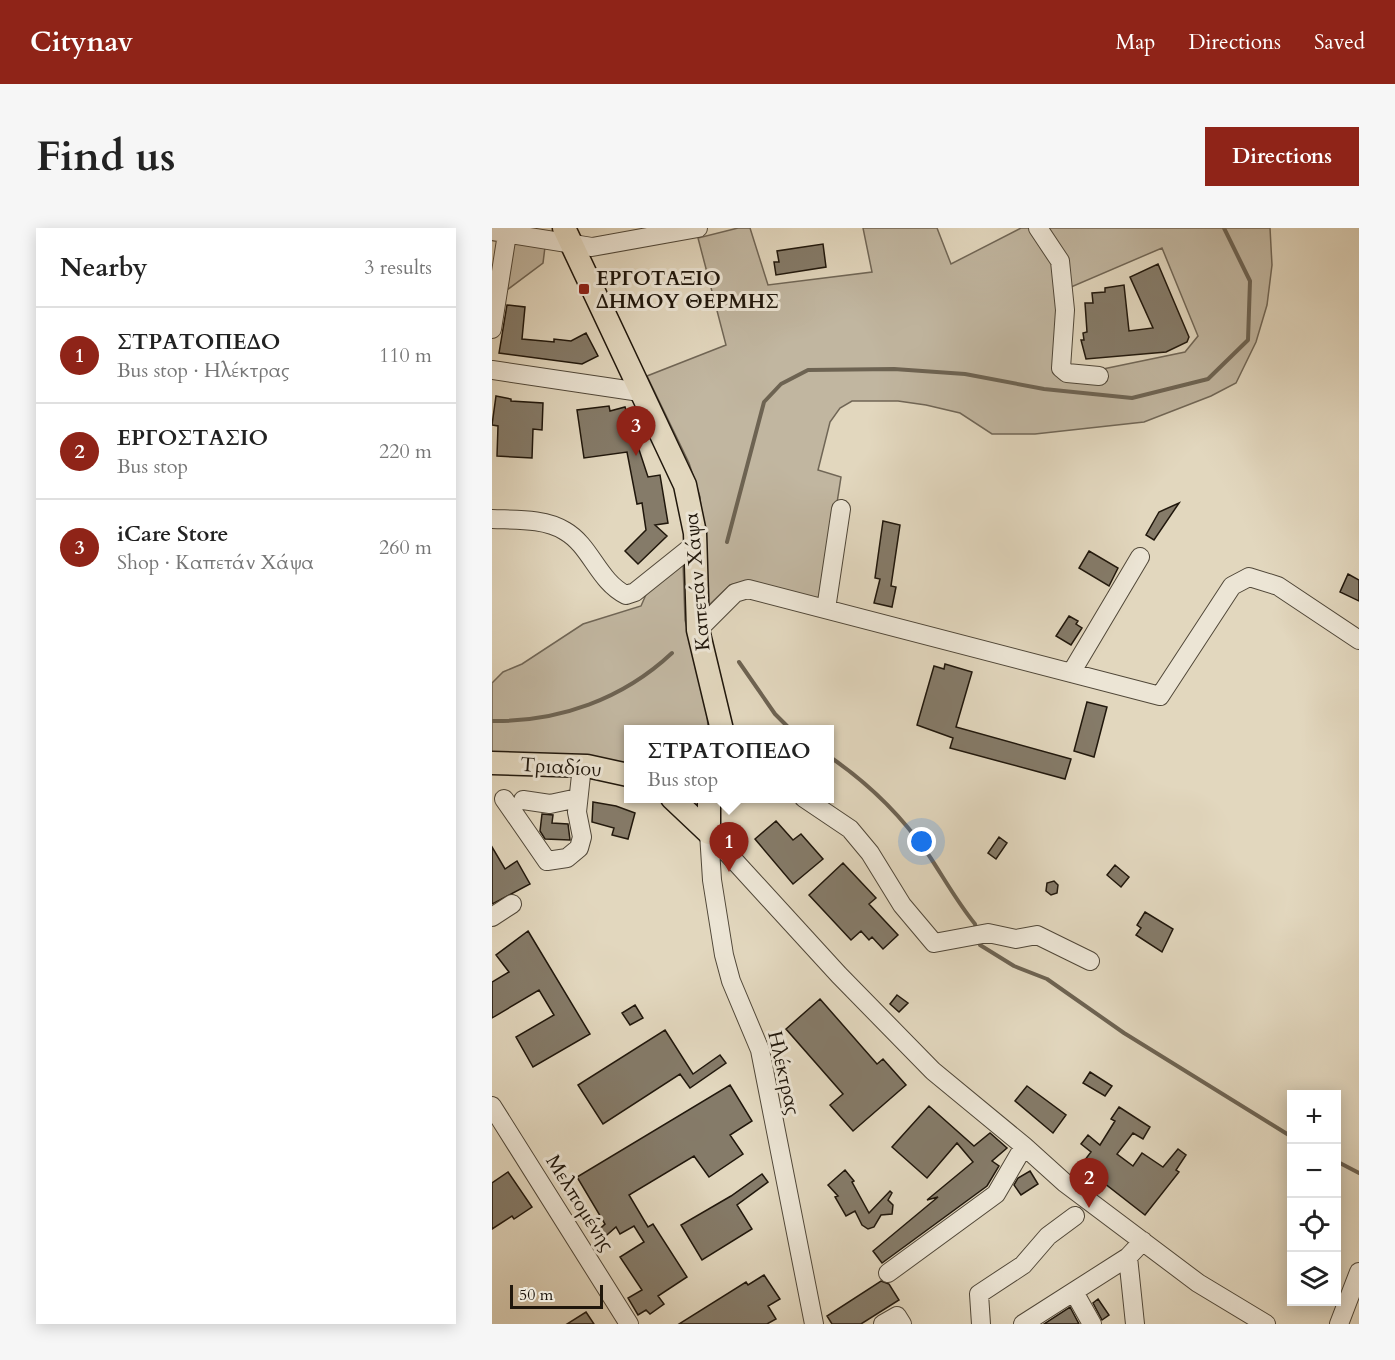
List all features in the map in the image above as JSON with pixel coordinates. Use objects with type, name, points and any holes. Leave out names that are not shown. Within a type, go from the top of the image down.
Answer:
[{"type":"main road","name":"Καπετάν Χάψα","points":[[568,237],[640,392],[678,466],[691,508],[695,543],[698,630],[718,723]]},
{"type":"main road","name":"Τριαδίου","points":[[492,763],[582,766],[624,774]]},
{"type":"main road","points":[[682,803],[709,833]]},
{"type":"main road","points":[[709,803],[709,833]]},
{"type":"street","points":[[492,329],[499,232],[568,237],[616,245],[698,228]]},
{"type":"street","points":[[1038,228],[1060,261],[1065,310],[1061,368],[1067,373],[1099,376]]},
{"type":"street","points":[[492,370],[640,392]]},
{"type":"street","points":[[826,609],[841,509]]},
{"type":"street","points":[[492,519],[544,523],[566,531],[577,540],[604,577],[626,595],[635,592],[695,543]]},
{"type":"street","points":[[1071,673],[1140,557]]},
{"type":"street","points":[[698,630],[741,589],[748,589],[1160,696],[1232,586],[1249,577],[1278,586],[1359,640]]},
{"type":"street","points":[[504,799],[547,861],[567,858],[579,848],[582,837],[577,812],[582,766]]},
{"type":"street","points":[[523,800],[550,804],[578,798]]},
{"type":"street","points":[[811,803],[850,829],[870,853],[902,905],[934,943],[988,933],[1016,939],[1037,935],[1090,961]]},
{"type":"street","points":[[709,833],[839,975],[916,1054],[980,1112],[1024,1146],[1065,1183],[1198,1283],[1266,1324]]},
{"type":"street","name":"Ηλέκτρας","points":[[709,833],[712,880],[724,955],[731,981],[760,1050],[814,1324]]},
{"type":"street","points":[[492,916],[512,904]]},
{"type":"street","name":"Μελπομένης","points":[[492,1106],[629,1324]]},
{"type":"street","points":[[888,1273],[996,1194],[1024,1146]]},
{"type":"street","points":[[981,1324],[979,1294],[1023,1265],[1047,1236],[1075,1216]]},
{"type":"street","points":[[1023,1324],[1128,1257],[1143,1241]]},
{"type":"street","points":[[1128,1257],[1135,1324]]},
{"type":"street","points":[[1339,1324],[1359,1272]]},
{"type":"street","points":[[1074,1292],[1092,1324]]},
{"type":"street","points":[[883,1324],[897,1316],[902,1324]]},
{"type":"shaded area","points":[[738,228],[750,228],[768,285],[872,272],[863,228],[937,228],[951,264],[1021,228],[1270,228],[1272,265],[1267,305],[1256,342],[1236,383],[1211,396],[1144,422],[1035,434],[992,434],[960,413],[926,405],[898,401],[852,401],[840,408],[830,422],[818,470],[841,477],[822,600],[747,581],[730,585],[708,606],[700,497],[689,463],[647,376],[726,345],[698,238]],"holes":[[[1162,248],[1198,336],[1185,352],[1103,369],[1056,372],[1057,293]]]},
{"type":"shaded area","points":[[510,242],[545,247],[543,263],[507,290],[500,302]]},
{"type":"shaded area","points":[[683,563],[685,620],[707,711],[708,725],[624,725],[624,765],[492,754],[492,683],[503,672],[522,664],[583,624],[641,606],[648,590]]},
{"type":"building","points":[[823,244],[826,267],[776,275],[774,262],[779,262],[777,251]]},
{"type":"building","points":[[1158,264],[1189,337],[1187,342],[1166,352],[1086,359],[1081,340],[1084,340],[1083,333],[1087,332],[1085,303],[1093,303],[1092,293],[1105,292],[1105,288],[1124,285],[1129,331],[1153,328],[1130,277]]},
{"type":"building","points":[[507,305],[525,307],[522,339],[571,341],[586,333],[598,356],[582,364],[499,353]]},
{"type":"building","points":[[496,396],[511,399],[511,401],[543,403],[542,430],[533,429],[532,458],[497,456],[498,426],[492,425]]},
{"type":"building","points":[[609,406],[610,411],[625,407],[648,477],[660,475],[668,523],[655,525],[667,536],[638,564],[625,551],[646,530],[642,503],[637,504],[627,452],[584,458],[577,410]]},
{"type":"building","points":[[1179,503],[1154,540],[1146,535],[1159,512]]},
{"type":"building","points":[[883,521],[900,525],[891,586],[896,587],[892,607],[874,603],[880,579],[875,578]]},
{"type":"building","points":[[1089,551],[1118,568],[1109,586],[1079,568]]},
{"type":"building","points":[[1348,574],[1359,580],[1359,601],[1340,592]]},
{"type":"building","points":[[1069,616],[1078,621],[1076,624],[1082,628],[1071,645],[1056,636]]},
{"type":"building","points":[[945,664],[972,672],[956,727],[1071,759],[1065,779],[950,748],[953,738],[917,725],[934,666],[944,669]]},
{"type":"building","points":[[1087,702],[1107,707],[1094,757],[1074,751]]},
{"type":"building","points":[[593,802],[616,806],[635,813],[628,839],[612,835],[614,828],[592,822]]},
{"type":"building","points":[[542,814],[553,815],[552,823],[568,824],[570,840],[545,839],[540,831]]},
{"type":"building","points":[[776,821],[793,840],[801,834],[823,859],[793,884],[755,839]]},
{"type":"building","points":[[999,837],[1007,843],[996,859],[988,853]]},
{"type":"building","points":[[492,847],[505,869],[517,861],[530,884],[492,904]]},
{"type":"building","points":[[843,863],[876,898],[869,904],[898,935],[883,949],[872,937],[869,940],[861,931],[851,940],[809,895]]},
{"type":"building","points":[[1115,865],[1129,877],[1121,887],[1107,875]]},
{"type":"building","points":[[1054,881],[1058,885],[1057,893],[1051,895],[1046,891],[1047,883]]},
{"type":"building","points":[[1145,912],[1173,929],[1162,952],[1136,935],[1141,928],[1137,925]]},
{"type":"building","points":[[528,931],[590,1034],[533,1067],[516,1037],[554,1015],[539,990],[492,1018],[492,982],[509,972],[496,955]]},
{"type":"building","points":[[897,995],[908,1003],[899,1012],[890,1004]]},
{"type":"building","points":[[820,999],[877,1064],[883,1059],[906,1085],[853,1131],[830,1105],[843,1094],[786,1029]]},
{"type":"building","points":[[635,1005],[643,1018],[630,1025],[622,1013]]},
{"type":"building","points":[[665,1030],[693,1074],[720,1055],[726,1063],[690,1088],[680,1074],[603,1124],[578,1085]]},
{"type":"building","points":[[1090,1072],[1112,1086],[1105,1096],[1083,1083]]},
{"type":"building","points":[[730,1085],[752,1121],[730,1135],[743,1154],[709,1177],[694,1156],[629,1195],[648,1227],[653,1224],[687,1277],[658,1296],[664,1304],[650,1314],[646,1310],[638,1315],[628,1298],[642,1290],[620,1257],[644,1242],[634,1226],[620,1234],[616,1227],[600,1241],[594,1234],[605,1224],[577,1177]]},
{"type":"building","points":[[1027,1086],[1066,1115],[1053,1133],[1015,1101]]},
{"type":"building","points":[[929,1106],[974,1146],[990,1133],[1007,1148],[992,1161],[999,1166],[987,1186],[882,1263],[873,1251],[938,1197],[927,1200],[973,1162],[957,1143],[927,1178],[892,1147]]},
{"type":"building","points":[[1119,1107],[1150,1127],[1143,1139],[1133,1133],[1117,1154],[1133,1166],[1142,1153],[1163,1167],[1178,1149],[1186,1155],[1176,1170],[1179,1172],[1145,1215],[1081,1165],[1091,1152],[1081,1144],[1088,1135],[1100,1145],[1115,1121],[1111,1119]]},
{"type":"building","points":[[845,1170],[854,1181],[852,1182],[869,1213],[890,1191],[892,1193],[888,1200],[893,1205],[892,1214],[881,1215],[874,1227],[868,1229],[862,1225],[855,1211],[846,1216],[835,1197],[838,1196],[828,1185]]},
{"type":"building","points":[[1030,1171],[1038,1184],[1021,1195],[1014,1185],[1018,1178]]},
{"type":"building","points":[[508,1172],[532,1207],[514,1219],[512,1216],[492,1229],[492,1183]]},
{"type":"building","points":[[762,1174],[768,1182],[737,1205],[752,1229],[702,1260],[681,1225],[731,1196]]},
{"type":"building","points":[[764,1275],[780,1299],[768,1306],[776,1319],[767,1324],[679,1324],[746,1282],[748,1285]]},
{"type":"building","points":[[881,1281],[889,1284],[899,1300],[861,1324],[832,1324],[827,1316]]},
{"type":"building","points":[[1098,1299],[1109,1315],[1102,1320],[1093,1303]]},
{"type":"building","points":[[1070,1307],[1079,1324],[1044,1324]]},
{"type":"building","points":[[586,1312],[594,1324],[567,1324]]},
{"type":"waterway","points":[[727,542],[764,402],[781,384],[808,370],[894,369],[965,374],[1044,389],[1132,398],[1208,379],[1248,340],[1250,281],[1224,228]]},
{"type":"waterway","points":[[492,721],[542,717],[589,705],[633,683],[672,653]]},
{"type":"waterway","points":[[739,662],[775,714],[786,725]]},
{"type":"waterway","points":[[834,760],[871,789],[907,826],[975,924],[976,930]]},
{"type":"waterway","points":[[979,940],[980,945],[1014,966],[1047,979],[1124,1033],[1287,1134]]},
{"type":"waterway","points":[[1341,1164],[1359,1173]]},
{"type":"place","name":"ΕΡΓΟΤΑΞΙΟ ΔΗΜΟΥ ΘΕΡΜΗΣ","points":[[584,289]]},
{"type":"place","name":"iCare Store","points":[[636,456]]},
{"type":"place","name":"ΣΤΡΑΤΟΠΕΔΟ","points":[[729,872]]},
{"type":"place","name":"ΕΡΓΟΣΤΑΣΙΟ","points":[[1089,1208]]}]
